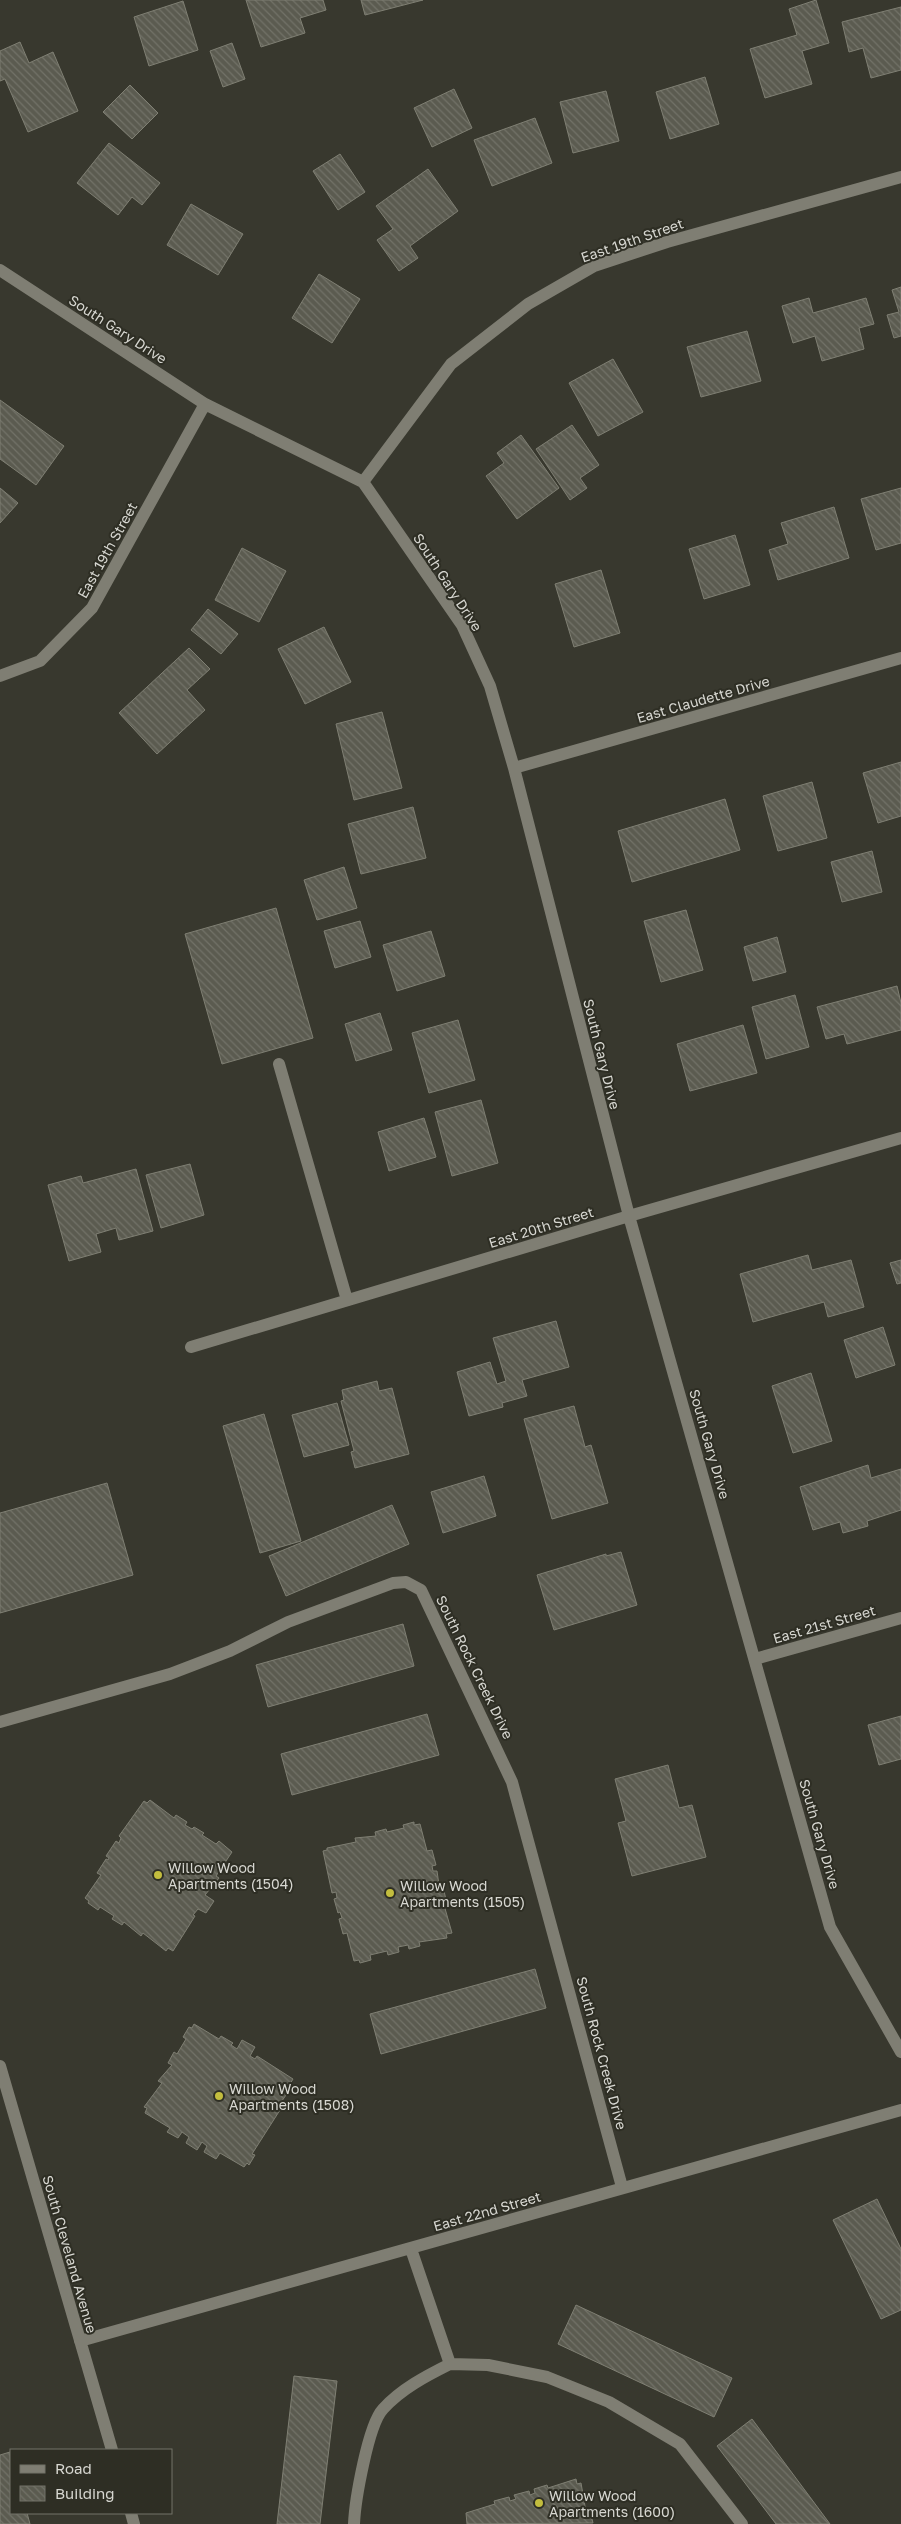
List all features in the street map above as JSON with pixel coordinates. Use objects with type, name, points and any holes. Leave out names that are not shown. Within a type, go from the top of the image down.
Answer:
[{"type":"street","name":"East 19th Street","points":[[363,482],[451,364],[528,304],[586,271],[667,242],[901,177]]},
{"type":"street","name":"South Gary Drive","points":[[0,270],[205,404],[363,482],[462,625],[490,686],[514,768],[629,1216],[830,1927],[901,2052]]},
{"type":"street","name":"East 19th Street","points":[[0,676],[40,661],[92,608],[205,404]]},
{"type":"street","name":"East Claudette Drive","points":[[514,768],[901,658]]},
{"type":"street","points":[[279,1064],[347,1300]]},
{"type":"street","name":"East 20th Street","points":[[191,1347],[629,1216],[901,1138]]},
{"type":"street","name":"South Rock Creek Drive","points":[[0,1722],[170,1674],[230,1651],[288,1622],[393,1583],[406,1582],[421,1590],[512,1782],[622,2187]]},
{"type":"street","name":"East 21st Street","points":[[755,1659],[901,1618]]},
{"type":"street","name":"South Cleveland Avenue","points":[[0,2066],[112,2449]]},
{"type":"street","name":"East 22nd Street","points":[[80,2341],[901,2110]]},
{"type":"street","points":[[411,2249],[450,2364]]},
{"type":"street","points":[[354,2524],[355,2510],[372,2428],[382,2410],[420,2379],[450,2364],[488,2365],[547,2377],[609,2402],[680,2444],[742,2524]]},
{"type":"building","points":[[246,0],[323,0],[326,10],[300,18],[305,33],[261,47]]},
{"type":"building","points":[[361,0],[423,0],[365,15]]},
{"type":"building","points":[[816,0],[829,43],[802,51],[812,84],[765,98],[750,49],[797,35],[789,9]]},
{"type":"building","points":[[183,1],[198,50],[149,66],[134,17]]},
{"type":"building","points":[[901,7],[901,70],[871,78],[863,48],[849,52],[842,22]]},
{"type":"building","points":[[20,42],[29,63],[53,52],[78,111],[28,132],[5,79],[0,81],[0,51]]},
{"type":"building","points":[[232,43],[245,79],[223,87],[210,51]]},
{"type":"building","points":[[705,77],[719,124],[670,139],[656,92]]},
{"type":"building","points":[[130,85],[158,113],[132,139],[103,112]]},
{"type":"building","points":[[454,89],[472,128],[432,147],[414,108]]},
{"type":"building","points":[[606,91],[619,141],[573,153],[560,102]]},
{"type":"building","points":[[535,118],[552,163],[492,186],[474,140]]},
{"type":"building","points":[[109,143],[160,183],[142,205],[132,197],[118,215],[77,183]]},
{"type":"building","points":[[340,154],[365,192],[338,210],[313,171]]},
{"type":"building","points":[[428,169],[458,211],[410,246],[418,258],[399,271],[377,240],[393,229],[376,206]]},
{"type":"building","points":[[191,204],[243,234],[218,275],[167,245]]},
{"type":"building","points":[[319,274],[360,299],[332,343],[292,318]]},
{"type":"building","points":[[901,287],[901,336],[894,338],[887,315],[899,312],[892,290]]},
{"type":"building","points":[[809,298],[813,313],[866,298],[874,324],[859,328],[864,349],[822,361],[815,336],[793,343],[782,306]]},
{"type":"building","points":[[747,331],[761,381],[701,397],[687,347]]},
{"type":"building","points":[[613,359],[643,412],[598,436],[569,383]]},
{"type":"building","points":[[0,400],[64,446],[36,485],[0,459]]},
{"type":"building","points":[[572,425],[599,465],[580,478],[587,488],[570,500],[536,449]]},
{"type":"building","points":[[521,435],[559,488],[517,519],[486,476],[504,463],[497,453]]},
{"type":"building","points":[[0,488],[18,503],[0,523]]},
{"type":"building","points":[[901,488],[901,543],[876,550],[861,499]]},
{"type":"building","points":[[834,507],[849,558],[778,580],[769,550],[788,544],[781,523]]},
{"type":"building","points":[[735,535],[750,585],[704,599],[689,549]]},
{"type":"building","points":[[242,548],[286,571],[259,622],[215,600]]},
{"type":"building","points":[[601,570],[620,633],[574,647],[555,584]]},
{"type":"building","points":[[208,609],[238,634],[221,654],[191,630]]},
{"type":"building","points":[[324,627],[351,682],[305,704],[278,649]]},
{"type":"building","points":[[189,648],[210,669],[187,690],[205,710],[157,754],[119,713]]},
{"type":"building","points":[[382,712],[402,788],[354,800],[336,724]]},
{"type":"building","points":[[901,762],[901,816],[878,823],[863,773]]},
{"type":"building","points":[[812,782],[827,838],[778,851],[763,796]]},
{"type":"building","points":[[725,799],[740,850],[632,882],[618,831]]},
{"type":"building","points":[[413,807],[426,858],[361,874],[348,824]]},
{"type":"building","points":[[872,851],[882,892],[842,902],[831,862]]},
{"type":"building","points":[[344,867],[357,908],[317,920],[304,880]]},
{"type":"building","points":[[276,908],[313,1038],[222,1064],[185,934]]},
{"type":"building","points":[[686,910],[703,970],[661,982],[644,921]]},
{"type":"building","points":[[360,921],[371,957],[335,968],[324,931]]},
{"type":"building","points":[[431,931],[445,976],[397,991],[383,945]]},
{"type":"building","points":[[777,937],[786,972],[753,981],[744,947]]},
{"type":"building","points":[[897,986],[901,1003],[901,1030],[847,1044],[844,1034],[826,1039],[817,1007]]},
{"type":"building","points":[[795,995],[809,1047],[766,1059],[752,1007]]},
{"type":"building","points":[[380,1013],[392,1050],[356,1061],[345,1024]]},
{"type":"building","points":[[458,1020],[475,1080],[429,1093],[412,1033]]},
{"type":"building","points":[[743,1025],[757,1073],[690,1091],[677,1044]]},
{"type":"building","points":[[481,1100],[498,1163],[452,1176],[435,1112]]},
{"type":"building","points":[[424,1118],[436,1157],[389,1171],[378,1132]]},
{"type":"building","points":[[190,1164],[204,1215],[161,1228],[146,1175]]},
{"type":"building","points":[[136,1169],[153,1231],[119,1240],[116,1228],[96,1234],[101,1252],[69,1261],[48,1185],[81,1176],[83,1183]]},
{"type":"building","points":[[808,1255],[812,1270],[851,1260],[864,1307],[828,1317],[824,1302],[753,1322],[740,1274]]},
{"type":"building","points":[[901,1260],[901,1283],[897,1284],[890,1263]]},
{"type":"building","points":[[556,1321],[569,1367],[522,1380],[527,1396],[502,1403],[503,1407],[469,1416],[457,1372],[490,1362],[497,1384],[506,1381],[493,1338]]},
{"type":"building","points":[[883,1327],[895,1365],[856,1378],[844,1340]]},
{"type":"building","points":[[811,1373],[832,1441],[793,1453],[772,1386]]},
{"type":"building","points":[[377,1381],[379,1391],[392,1388],[409,1454],[355,1468],[351,1452],[354,1451],[341,1401],[344,1400],[342,1390]]},
{"type":"building","points":[[337,1403],[349,1445],[304,1457],[292,1415]]},
{"type":"building","points":[[574,1406],[585,1447],[591,1445],[608,1503],[552,1519],[524,1419]]},
{"type":"building","points":[[264,1414],[301,1541],[260,1553],[223,1426]]},
{"type":"building","points":[[868,1465],[871,1478],[901,1469],[901,1510],[867,1521],[868,1526],[843,1533],[840,1522],[813,1530],[800,1487]]},
{"type":"building","points":[[484,1476],[496,1516],[443,1533],[431,1492]]},
{"type":"building","points":[[107,1483],[133,1575],[0,1613],[0,1513]]},
{"type":"building","points":[[392,1505],[409,1544],[286,1596],[269,1556]]},
{"type":"building","points":[[621,1552],[637,1605],[554,1630],[537,1575],[606,1554],[606,1556]]},
{"type":"building","points":[[403,1624],[414,1666],[268,1707],[256,1665]]},
{"type":"building","points":[[427,1714],[439,1755],[292,1795],[281,1754]]},
{"type":"building","points":[[901,1716],[901,1759],[879,1765],[868,1725]]},
{"type":"building","points":[[668,1765],[679,1808],[692,1805],[706,1857],[632,1876],[618,1823],[626,1821],[615,1779]]},
{"type":"building","name":"Willow Wood Apartments (1504)","points":[[150,1800],[174,1818],[176,1815],[187,1822],[185,1825],[192,1829],[194,1827],[204,1833],[202,1835],[216,1844],[219,1841],[232,1852],[216,1876],[219,1878],[205,1895],[214,1901],[206,1913],[198,1909],[193,1915],[195,1916],[173,1951],[168,1948],[166,1951],[143,1933],[141,1936],[124,1922],[122,1925],[112,1919],[114,1916],[100,1907],[98,1910],[88,1903],[89,1901],[85,1898],[101,1875],[97,1873],[106,1859],[108,1860],[109,1858],[106,1856],[116,1841],[119,1843],[121,1838],[119,1836],[144,1801],[147,1803]]},
{"type":"building","name":"Willow Wood Apartments (1505)","points":[[414,1822],[414,1825],[420,1824],[427,1851],[432,1850],[436,1865],[432,1866],[433,1871],[437,1871],[440,1892],[444,1891],[447,1904],[444,1905],[452,1933],[446,1934],[447,1938],[419,1942],[420,1946],[409,1949],[408,1945],[398,1947],[399,1952],[388,1955],[387,1951],[370,1955],[371,1960],[360,1963],[359,1960],[354,1961],[347,1933],[343,1934],[339,1919],[342,1918],[340,1912],[338,1913],[334,1899],[337,1898],[336,1892],[332,1893],[323,1851],[327,1850],[327,1848],[356,1842],[355,1838],[376,1836],[375,1832],[386,1829],[387,1832],[404,1828],[403,1825]]},
{"type":"building","points":[[535,1969],[546,2008],[381,2054],[370,2014]]},
{"type":"building","name":"Willow Wood Apartments (1508)","points":[[194,2024],[219,2039],[221,2036],[233,2043],[231,2045],[237,2049],[242,2040],[255,2047],[250,2056],[255,2059],[257,2056],[293,2079],[290,2084],[293,2085],[277,2108],[280,2110],[252,2154],[255,2155],[249,2165],[247,2163],[244,2167],[220,2153],[216,2159],[204,2152],[207,2146],[202,2142],[197,2150],[186,2143],[189,2137],[182,2132],[178,2138],[167,2132],[170,2128],[145,2113],[147,2108],[144,2107],[162,2083],[158,2081],[172,2065],[168,2063],[174,2052],[177,2054],[186,2039],[183,2037],[189,2027],[192,2028]]},
{"type":"building","points":[[877,2199],[901,2249],[901,2310],[881,2319],[833,2220]]},
{"type":"building","points":[[576,2305],[732,2378],[714,2417],[558,2344]]},
{"type":"building","points":[[294,2376],[337,2381],[320,2524],[277,2524]]},
{"type":"building","points":[[752,2419],[830,2524],[776,2524],[717,2446]]},
{"type":"building","points":[[10,2452],[10,2514],[27,2514],[30,2524],[0,2524],[0,2455]]},
{"type":"building","name":"Willow Wood Apartments (1600)","points":[[576,2479],[577,2484],[581,2483],[586,2512],[590,2511],[593,2523],[467,2524],[466,2513],[495,2504],[494,2501],[509,2497],[510,2501],[516,2499],[514,2495],[529,2491],[530,2495],[535,2493],[534,2489],[547,2485],[548,2488]]},
{"type":"place","name":"Willow Wood Apartments (1504)","points":[[158,1875]]},
{"type":"place","name":"Willow Wood Apartments (1505)","points":[[390,1893]]},
{"type":"place","name":"Willow Wood Apartments (1508)","points":[[219,2096]]},
{"type":"place","name":"Willow Wood Apartments (1600)","points":[[539,2503]]}]
